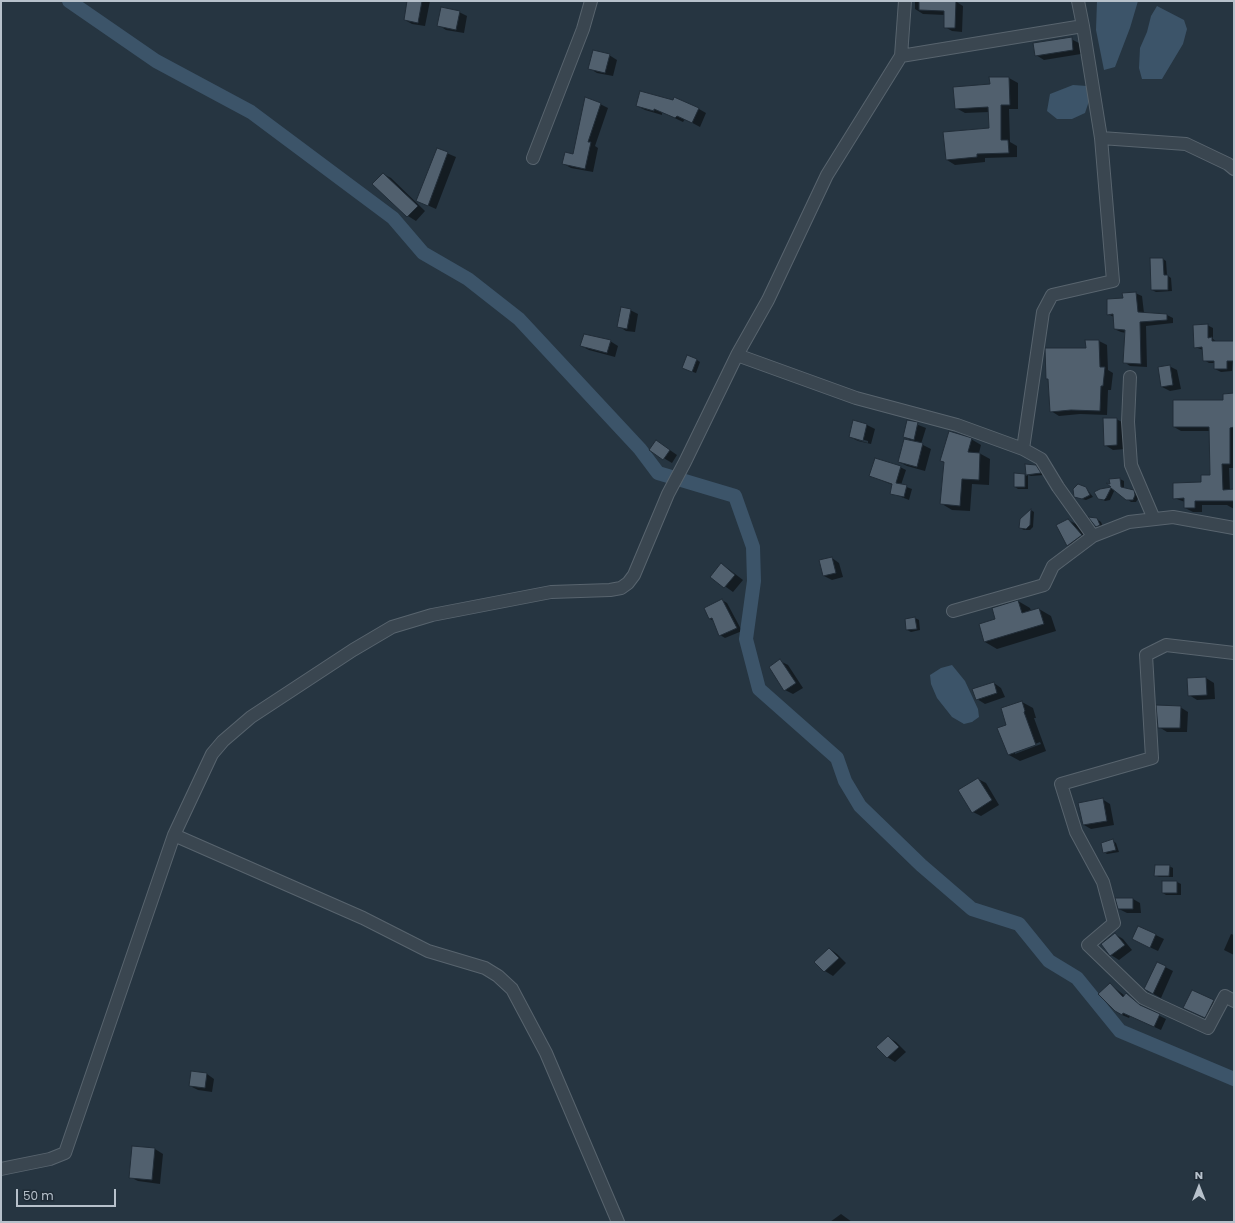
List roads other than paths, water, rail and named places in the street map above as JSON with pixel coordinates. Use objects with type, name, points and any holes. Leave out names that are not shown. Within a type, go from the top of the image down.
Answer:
[{"type":"street","points":[[533,158],[583,29],[591,1]]},
{"type":"street","points":[[1,1169],[50,1159],[65,1153],[174,835],[212,754],[234,731],[257,713],[374,637],[405,622],[432,615],[551,592],[584,592],[620,588],[628,583],[634,575],[668,494],[737,355],[768,300],[827,175],[901,56],[905,1]]},
{"type":"street","points":[[1023,450],[1043,312],[1046,306],[1052,295],[1113,281],[1101,138],[1078,1]]},
{"type":"street","points":[[901,56],[1083,26]]},
{"type":"street","points":[[1101,138],[1186,144],[1228,164],[1234,169]]},
{"type":"street","points":[[737,355],[856,398],[958,426],[1023,450],[1042,459],[1058,486],[1093,536]]},
{"type":"street","points":[[1130,377],[1128,422],[1131,465],[1154,519]]},
{"type":"street","points":[[953,611],[1044,585],[1053,566],[1093,536],[1130,522],[1173,517],[1234,528]]},
{"type":"street","points":[[1234,653],[1166,645],[1146,655],[1152,758],[1061,784],[1076,832],[1103,882],[1114,923],[1088,945],[1144,998],[1208,1028],[1225,996],[1234,1001]]},
{"type":"street","points":[[174,835],[363,918],[428,951],[485,968],[498,976],[512,989],[546,1053],[618,1222]]},
{"type":"water","points":[[1097,1],[1138,1],[1130,28],[1115,67],[1104,70],[1096,30]]},
{"type":"water","points":[[1157,6],[1184,20],[1187,29],[1183,44],[1162,79],[1142,79],[1139,68],[1140,48],[1147,32],[1151,16]]},
{"type":"water","points":[[1073,85],[1087,86],[1089,101],[1085,113],[1072,119],[1057,119],[1047,111],[1050,94]]},
{"type":"water","points":[[952,665],[965,681],[978,709],[979,717],[972,722],[964,724],[952,717],[937,698],[931,684],[930,675],[941,668]]},
{"type":"waterway","points":[[69,1],[156,61],[251,112],[393,218],[423,253],[468,279],[519,319],[640,449],[658,473],[735,496],[753,547],[754,581],[746,639],[759,689],[837,758],[845,781],[860,806],[921,865],[972,909],[1019,924],[1049,961],[1077,978],[1120,1031],[1234,1079]]}]
